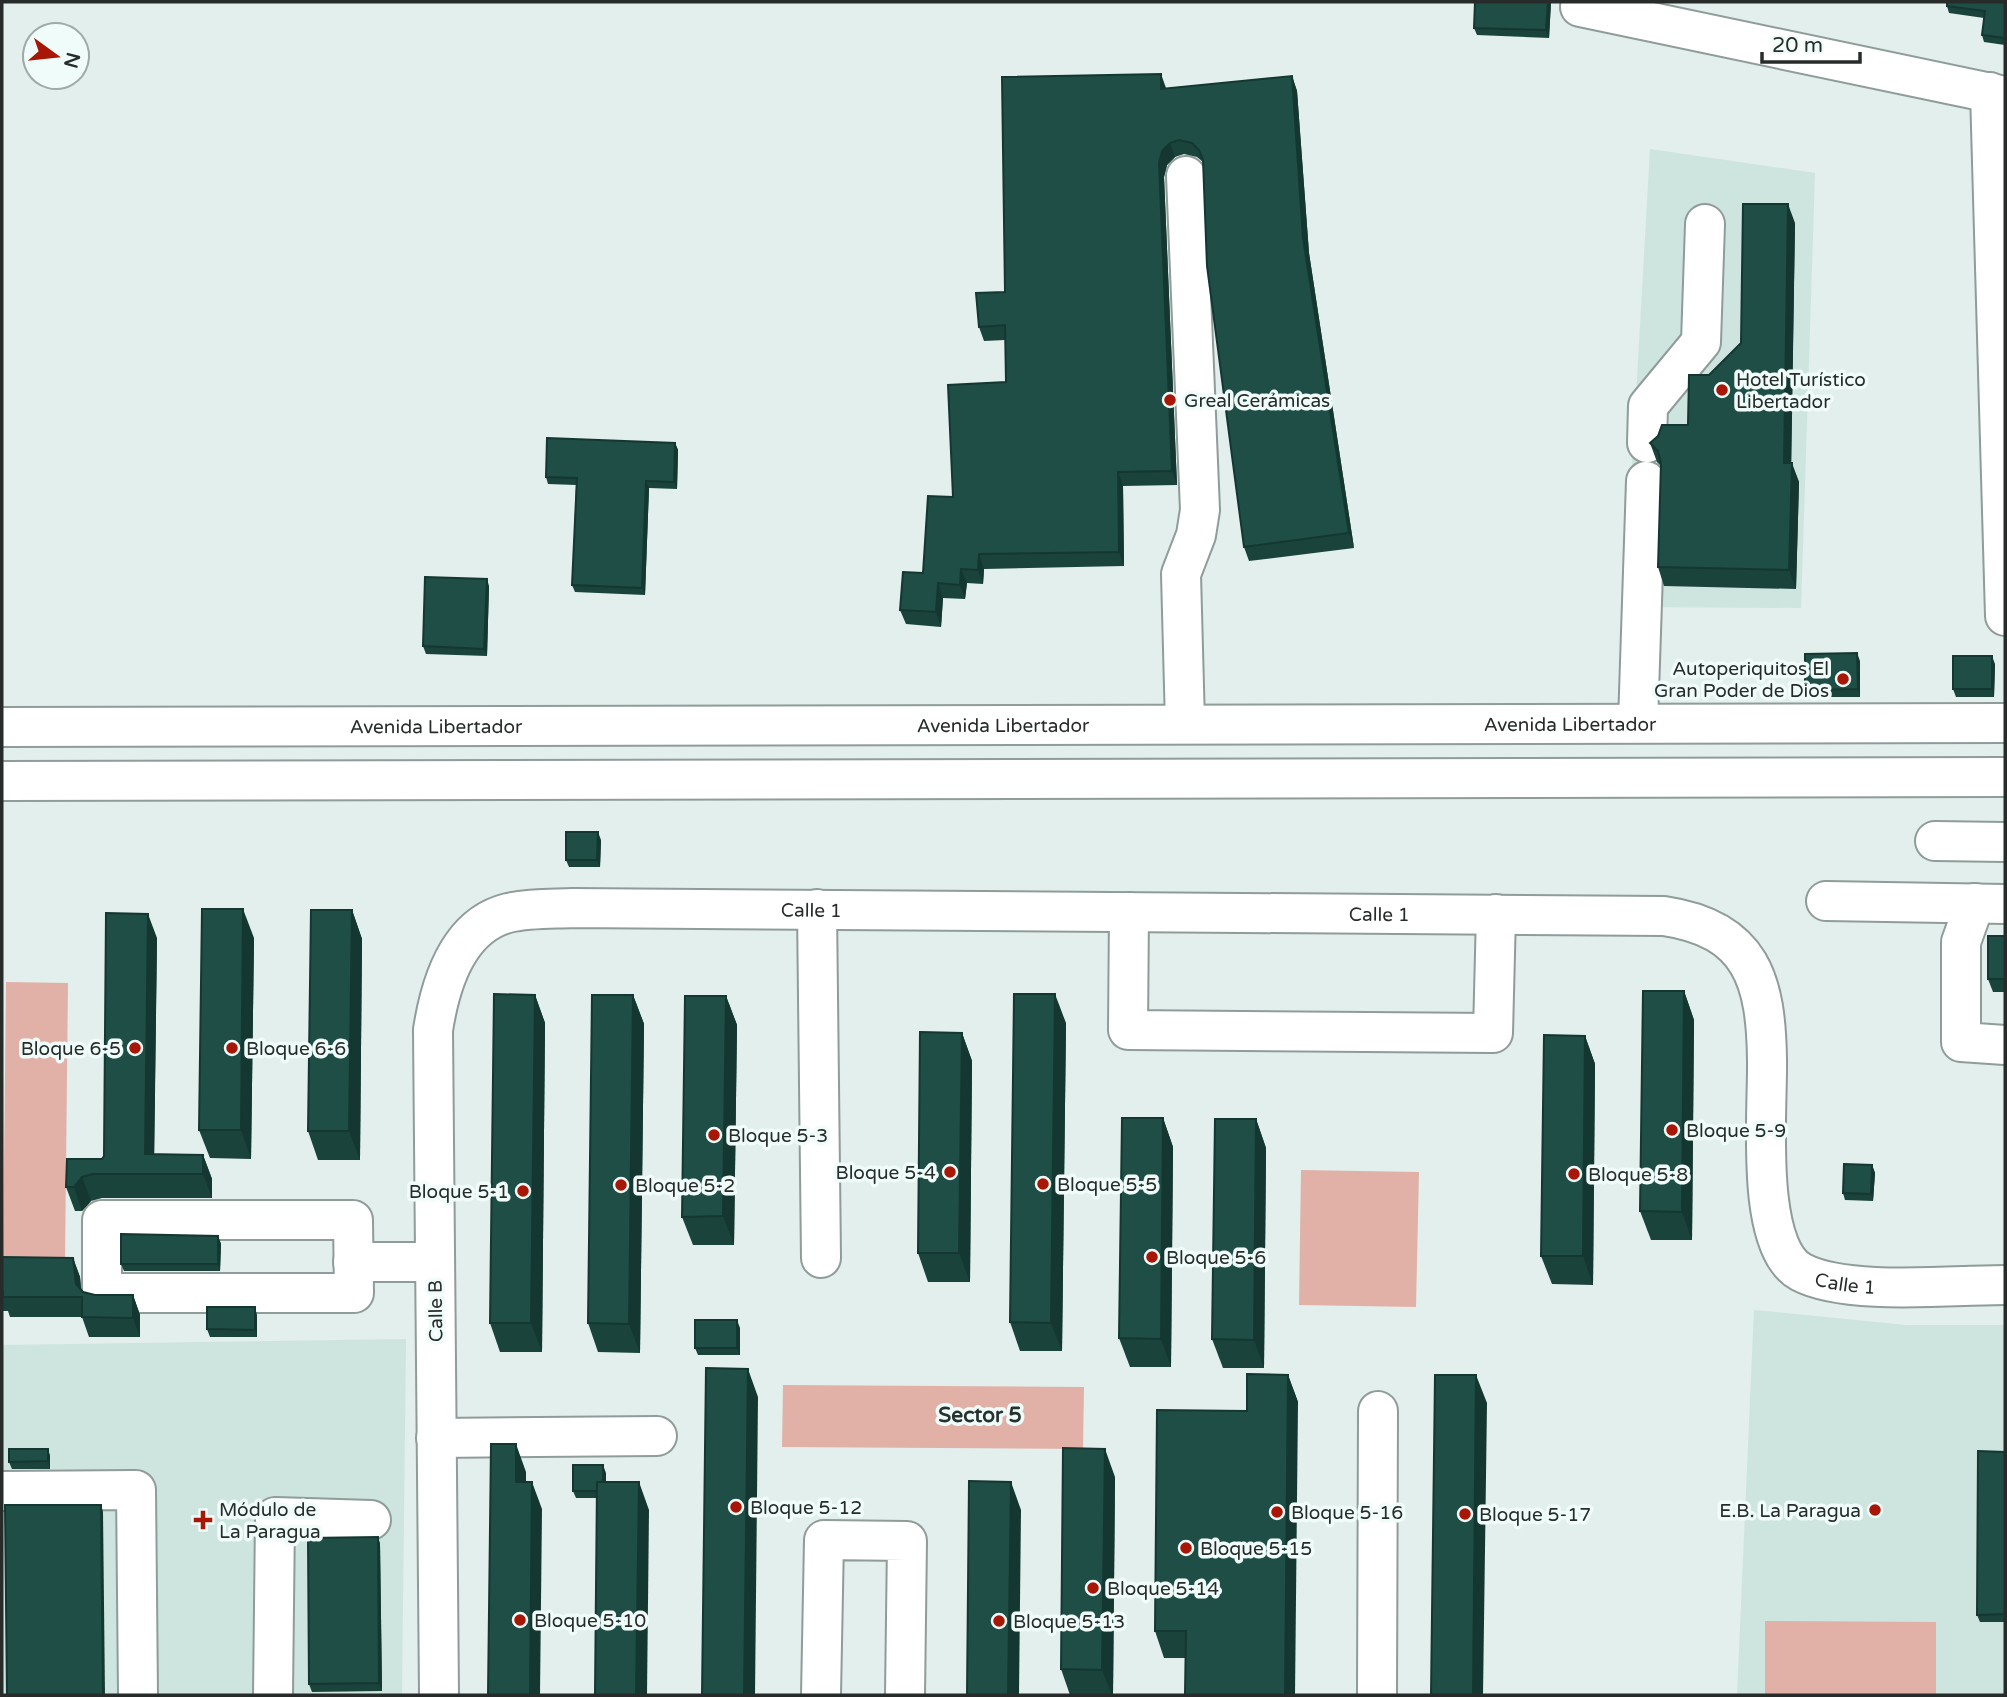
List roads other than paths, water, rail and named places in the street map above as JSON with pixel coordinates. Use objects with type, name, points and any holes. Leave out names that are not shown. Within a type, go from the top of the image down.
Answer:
[{"type":"main road","points":[[1580,7],[1997,94],[2005,609]]},
{"type":"main road","points":[[1185,724],[1181,574],[1196,536],[1200,510],[1186,176]]},
{"type":"main road","points":[[1647,443],[1648,406],[1701,342],[1705,224]]},
{"type":"main road","points":[[1638,723],[1646,481]]},
{"type":"main road","name":"Avenida Libertador","points":[[2,727],[2005,723]]},
{"type":"main road","points":[[2,781],[2005,777]]},
{"type":"main road","points":[[1935,841],[2005,842]]},
{"type":"main road","points":[[1826,901],[1990,903]]},
{"type":"main road","points":[[1990,903],[1961,942],[1961,1042],[2005,1045]]},
{"type":"main road","name":"Calle 1","points":[[471,936],[487,922],[521,911],[573,908],[1664,916],[1700,923],[1721,934],[1751,963],[1764,999],[1768,1199],[1772,1230],[1781,1253],[1790,1265],[1813,1277],[1852,1285],[2005,1286]]},
{"type":"main road","points":[[817,909],[821,1258]]},
{"type":"main road","points":[[1129,912],[1128,1030],[1493,1032],[1496,914]]},
{"type":"main road","name":"Calle B","points":[[439,1695],[433,1030],[438,997],[447,972],[471,936]]},
{"type":"main road","points":[[102,1220],[353,1220],[353,1262],[354,1293],[102,1293],[102,1220]]},
{"type":"main road","points":[[353,1262],[434,1262]]},
{"type":"main road","points":[[1377,1695],[1378,1411]]},
{"type":"main road","points":[[436,1438],[657,1436]]},
{"type":"main road","points":[[2,1491],[136,1490],[138,1695]]},
{"type":"main road","points":[[273,1695],[275,1517],[371,1520]]},
{"type":"main road","points":[[821,1695],[824,1540],[907,1541],[905,1695]]},
{"type":"place","name":"Hotel Turístico Libertador","points":[[1722,390]]},
{"type":"place","name":"Greal Cerámicas","points":[[1170,400]]},
{"type":"place","name":"Autoperiquitos El Gran Poder de Dios","points":[[1843,679]]},
{"type":"place","name":"Bloque 6-5","points":[[135,1048]]},
{"type":"place","name":"Bloque 6-6","points":[[232,1048]]},
{"type":"place","name":"Bloque 5-9","points":[[1672,1130]]},
{"type":"place","name":"Bloque 5-3","points":[[714,1135]]},
{"type":"place","name":"Bloque 5-4","points":[[950,1172]]},
{"type":"place","name":"Bloque 5-8","points":[[1574,1174]]},
{"type":"place","name":"Bloque 5-5","points":[[1043,1184]]},
{"type":"place","name":"Bloque 5-2","points":[[621,1185]]},
{"type":"place","name":"Bloque 5-1","points":[[523,1191]]},
{"type":"place","name":"Bloque 5-6","points":[[1152,1257]]},
{"type":"place","name":"Bloque 5-12","points":[[736,1507]]},
{"type":"place","name":"E.B. La Paragua","points":[[1875,1510]]},
{"type":"place","name":"Bloque 5-16","points":[[1277,1512]]},
{"type":"place","name":"Bloque 5-17","points":[[1465,1514]]},
{"type":"place","name":"Módulo de La Paragua","points":[[203,1520]]},
{"type":"place","name":"Bloque 5-15","points":[[1186,1548]]},
{"type":"place","name":"Bloque 5-14","points":[[1093,1588]]},
{"type":"place","name":"Bloque 5-10","points":[[520,1620]]},
{"type":"place","name":"Bloque 5-13","points":[[999,1621]]},
{"type":"district","name":"Sector 5","points":[[980,1415]]}]
